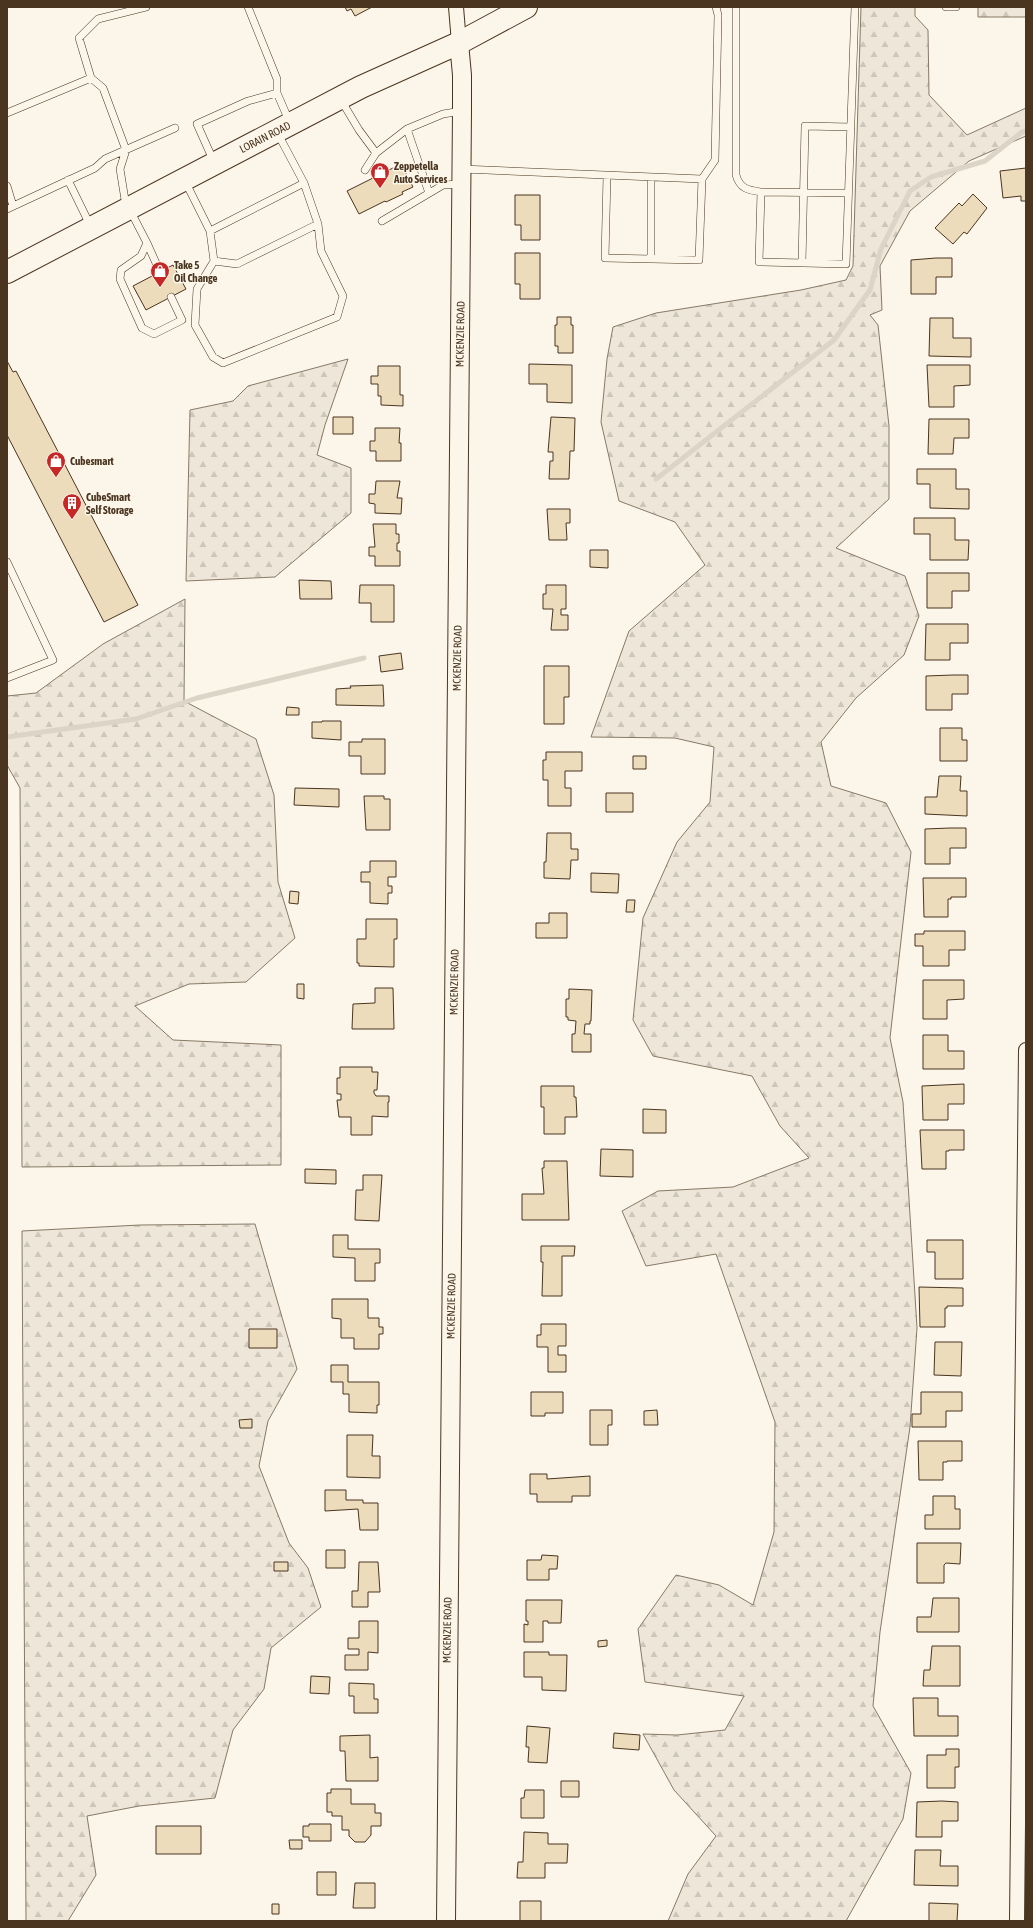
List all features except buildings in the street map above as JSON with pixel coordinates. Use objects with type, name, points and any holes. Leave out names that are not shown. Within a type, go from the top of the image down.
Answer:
[{"type":"main road","name":"LORAIN ROAD","points":[[7,272],[340,98],[458,43],[526,7]]},
{"type":"street","points":[[456,7],[458,43]]},
{"type":"street","name":"MCKENZIE ROAD","points":[[446,1921],[462,177],[462,75],[458,43]]},
{"type":"street","points":[[1017,1921],[1026,1050]]},
{"type":"lane","points":[[146,7],[98,20],[79,38],[91,78],[103,88],[126,150],[120,169],[128,209],[147,243],[160,272]]},
{"type":"lane","points":[[184,179],[210,231],[214,261],[197,289],[195,325],[213,357],[223,363],[337,316],[343,296],[321,251],[318,224],[283,128],[277,93],[277,79],[248,7]]},
{"type":"lane","points":[[607,176],[604,258],[699,260],[702,179],[715,160],[718,15],[716,7]]},
{"type":"lane","points":[[736,7],[736,175],[738,183],[745,189],[761,192],[848,193]]},
{"type":"lane","points":[[761,192],[759,262],[846,264],[855,7]]},
{"type":"lane","points":[[946,7],[956,7]]},
{"type":"lane","points":[[7,113],[91,78]]},
{"type":"lane","points":[[215,163],[197,124],[248,101],[277,93]]},
{"type":"lane","points":[[340,98],[359,130],[376,153]]},
{"type":"lane","points":[[365,170],[376,153],[407,129],[444,114],[462,111]]},
{"type":"lane","points":[[802,263],[804,126],[851,127]]},
{"type":"lane","points":[[7,186],[10,207],[95,168],[105,159],[175,128]]},
{"type":"lane","points":[[407,129],[429,193]]},
{"type":"lane","points":[[382,221],[443,185],[462,177],[607,176],[702,179]]},
{"type":"lane","points":[[651,177],[651,259]]},
{"type":"lane","points":[[68,180],[92,228]]},
{"type":"lane","points":[[210,231],[304,183]]},
{"type":"lane","points":[[214,261],[237,264],[318,224]]},
{"type":"lane","points":[[147,243],[141,256],[121,270],[120,279],[142,328],[154,334],[182,320],[171,297]]},
{"type":"lane","points":[[7,562],[52,660],[7,678]]},
{"type":"green space","points":[[861,7],[915,7],[915,16],[928,30],[929,95],[967,135],[1026,108],[1026,136],[969,161],[910,211],[880,266],[882,310],[870,315],[878,325],[889,426],[889,499],[836,548],[905,576],[919,616],[904,655],[856,698],[821,742],[831,786],[886,803],[911,852],[890,1038],[903,1102],[917,1328],[910,1427],[880,1632],[873,1706],[911,1773],[903,1819],[846,1921],[668,1921],[688,1874],[716,1836],[674,1790],[643,1734],[677,1735],[725,1730],[744,1696],[645,1682],[638,1629],[676,1575],[719,1585],[753,1605],[774,1532],[775,1422],[716,1254],[646,1266],[622,1211],[658,1191],[733,1187],[809,1158],[780,1126],[752,1076],[653,1056],[633,1020],[643,918],[677,842],[710,802],[714,747],[675,738],[591,737],[629,631],[705,565],[675,522],[619,501],[601,422],[607,359],[613,327],[656,313],[801,290],[846,280],[853,266]]},
{"type":"green space","points":[[978,7],[1026,7],[1026,17],[978,17]]},
{"type":"green space","points":[[348,359],[325,425],[317,455],[351,468],[351,513],[275,577],[186,581],[190,410],[233,401],[248,386]]},
{"type":"green space","points":[[185,599],[184,701],[256,739],[274,795],[278,882],[295,938],[246,982],[189,984],[135,1006],[173,1040],[281,1045],[281,1165],[22,1167],[20,788],[7,765],[7,696],[36,693],[103,644]]},
{"type":"green space","points":[[255,1224],[297,1369],[268,1421],[259,1466],[289,1543],[308,1568],[321,1607],[271,1648],[264,1689],[233,1730],[215,1798],[139,1806],[87,1816],[96,1875],[68,1921],[26,1921],[22,1231],[140,1225]]},
{"type":"waterway","points":[[656,479],[834,340],[870,290],[881,249],[910,191],[931,177],[985,161],[1022,132],[1026,131]]},
{"type":"waterway","points":[[7,737],[136,719],[197,698],[364,658]]},
{"type":"place","name":"Zeppetella Auto Services","points":[[380,189]]},
{"type":"place","name":"Take 5 Oil Change","points":[[160,288]]},
{"type":"place","name":"Cubesmart","points":[[56,478]]},
{"type":"place","name":"CubeSmart Self Storage","points":[[72,520]]}]
